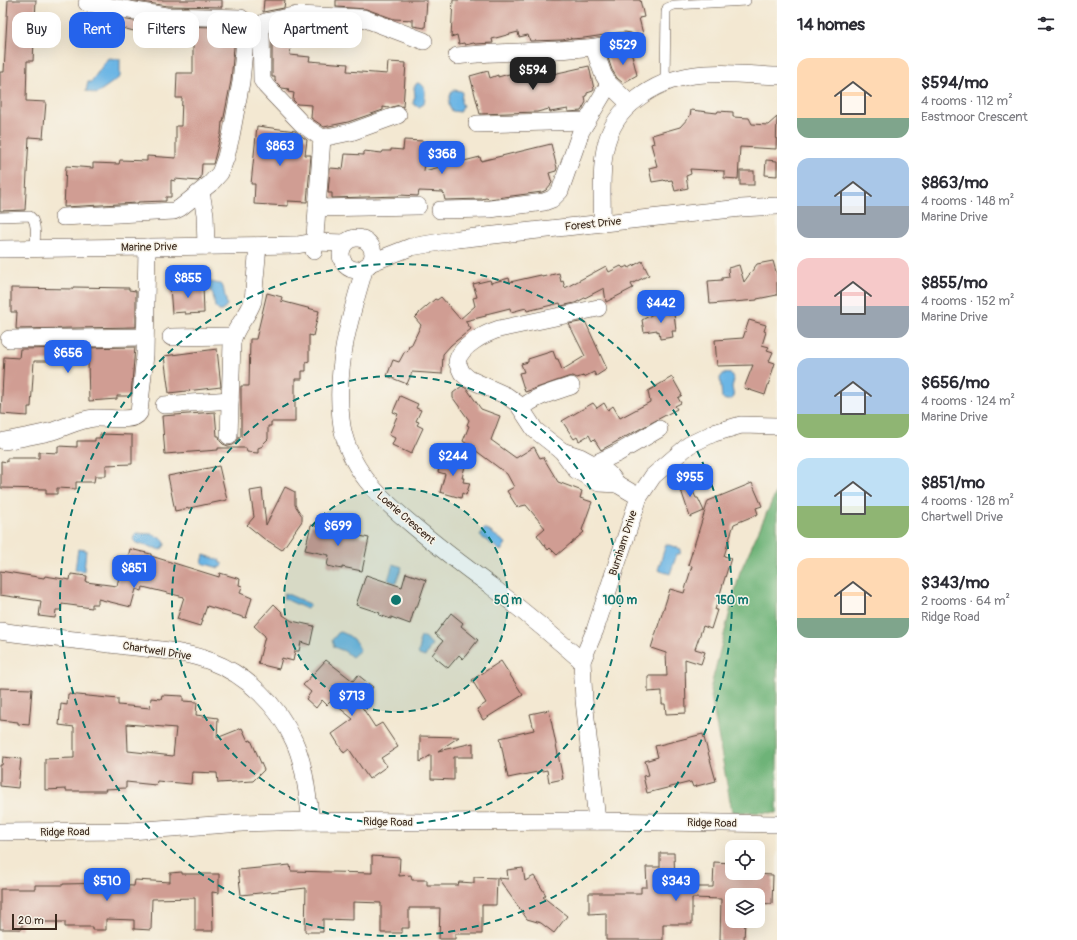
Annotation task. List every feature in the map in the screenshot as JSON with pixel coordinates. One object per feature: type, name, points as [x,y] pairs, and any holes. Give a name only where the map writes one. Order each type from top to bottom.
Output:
[{"type":"street","points":[[63,217],[174,212],[180,208],[201,192],[220,173],[226,157],[241,82],[246,30],[244,21],[241,18],[166,16],[87,3]]},
{"type":"street","points":[[398,115],[351,132],[322,138],[302,124],[262,80],[262,24],[265,22],[297,16],[363,18],[424,41]]},
{"type":"street","points":[[457,56],[484,53],[594,48],[627,42]]},
{"type":"street","points":[[594,48],[603,74],[609,84],[630,104]]},
{"type":"street","points":[[602,222],[602,170],[605,148],[616,121],[630,104],[647,90],[679,77],[695,74],[777,76]]},
{"type":"street","points":[[440,210],[490,209],[544,202],[552,199],[560,191],[581,131],[609,84]]},
{"type":"street","points":[[477,124],[587,121]]},
{"type":"street","points":[[308,246],[317,208],[322,138]]},
{"type":"street","points":[[201,192],[205,214],[206,246]]},
{"type":"street","points":[[317,208],[418,206]]},
{"type":"street","name":"Forest Drive","points":[[368,265],[411,248],[458,239],[602,222],[741,208],[777,206]]},
{"type":"street","points":[[358,237],[366,240],[371,245],[373,251],[373,257],[368,265],[359,269],[353,269],[345,256],[351,238],[358,237]]},
{"type":"street","name":"Forest Drive","points":[[371,245],[411,248]]},
{"type":"street","points":[[229,436],[233,336],[250,309],[253,301],[258,246]]},
{"type":"street","name":"Marine Drive","points":[[0,249],[308,246],[345,256]]},
{"type":"street","points":[[4,441],[52,431],[87,419],[131,419],[135,418],[139,413],[145,355],[147,247]]},
{"type":"street","name":"Loerie Crescent","points":[[345,256],[350,316]]},
{"type":"street","name":"Loerie Crescent","points":[[368,265],[350,316],[342,355],[340,384],[341,419],[344,435],[349,450],[360,472],[373,490],[390,506],[441,549],[535,621],[582,661]]},
{"type":"street","points":[[598,308],[486,333],[461,351],[457,362],[462,373],[469,379],[507,396],[522,408],[535,430],[562,452],[580,456],[591,470],[608,473],[617,484],[638,497]]},
{"type":"street","points":[[171,337],[233,336]]},
{"type":"street","points":[[9,340],[145,337]]},
{"type":"street","points":[[522,408],[527,403],[538,398],[571,386]]},
{"type":"street","points":[[164,404],[230,400]]},
{"type":"street","name":"Burnham Drive","points":[[597,821],[584,700],[582,661],[594,630],[638,497],[653,476],[689,445],[714,433],[742,425],[777,426]]},
{"type":"street","points":[[591,470],[659,429]]},
{"type":"street","name":"Chartwell Drive","points":[[0,631],[178,653],[211,662],[239,677],[263,695],[286,725],[295,742],[302,764],[311,821]]},
{"type":"street","name":"Ridge Road","points":[[0,832],[130,831],[242,823],[311,821],[597,821],[777,824]]},
{"type":"lane","points":[[665,82],[667,8],[674,5],[746,1]]},
{"type":"lane","points":[[0,217],[30,216],[35,224],[35,249]]},
{"type":"green space","points":[[777,490],[777,813],[732,812],[710,690],[740,572]]},
{"type":"water","points":[[108,58],[120,59],[120,77],[96,94],[86,91],[88,82],[91,82]]},
{"type":"water","points":[[417,83],[423,86],[425,91],[424,104],[419,107],[413,103],[415,96],[414,87]]},
{"type":"water","points":[[454,90],[461,91],[462,93],[461,102],[463,106],[460,112],[452,111],[449,107],[450,96]]},
{"type":"water","points":[[209,283],[220,284],[223,287],[227,305],[222,311],[219,311],[215,307],[213,295],[208,287]]},
{"type":"water","points":[[724,373],[731,374],[734,380],[732,387],[734,397],[730,400],[722,398],[720,378]]},
{"type":"water","points":[[485,528],[506,543],[501,551],[480,536]]},
{"type":"water","points":[[136,533],[152,534],[164,540],[165,545],[161,550],[136,543],[133,538]]},
{"type":"water","points":[[666,544],[681,549],[680,554],[677,554],[670,574],[658,570]]},
{"type":"water","points":[[78,549],[86,550],[84,571],[75,570]]},
{"type":"water","points":[[204,555],[220,560],[220,563],[223,564],[222,567],[219,568],[202,563]]},
{"type":"water","points":[[393,564],[402,567],[396,583],[388,580]]},
{"type":"water","points":[[285,593],[310,604],[307,609],[283,598]]},
{"type":"water","points":[[339,632],[349,636],[359,647],[360,650],[352,657],[344,651],[334,647],[332,640]]},
{"type":"water","points":[[421,637],[424,637],[432,644],[425,657],[419,655],[418,652]]},
{"type":"building","points":[[8,0],[36,0],[35,12],[12,12],[12,48],[34,48],[33,61],[27,61],[26,101],[46,102],[43,138],[29,137],[25,210],[0,211],[0,72],[4,72]]},
{"type":"building","points":[[130,0],[222,0],[222,7],[167,6]]},
{"type":"building","points":[[264,0],[285,0],[284,8],[263,12]]},
{"type":"building","points":[[336,0],[427,0],[425,28],[413,26],[413,20],[394,19],[366,9],[336,7]]},
{"type":"building","points":[[453,0],[640,0],[644,17],[639,18],[643,34],[635,36],[631,33],[625,32],[563,40],[530,41],[528,35],[519,37],[518,32],[492,39],[493,43],[459,44],[457,35],[451,37]]},
{"type":"building","points":[[125,20],[133,21],[133,31],[125,29]]},
{"type":"building","points":[[199,27],[207,27],[207,48],[234,48],[231,81],[222,122],[221,134],[213,164],[202,164],[201,178],[198,181],[171,180],[171,197],[166,197],[166,201],[64,207],[66,166],[93,168],[93,163],[119,164],[120,160],[147,161],[147,156],[176,158],[176,126],[181,126],[182,98],[176,98],[177,73],[193,73],[193,48],[199,48]]},
{"type":"building","points":[[272,48],[291,48],[290,55],[310,57],[309,61],[348,64],[347,71],[387,74],[388,62],[406,63],[403,107],[399,105],[389,108],[383,107],[383,110],[348,122],[324,127],[311,118],[312,105],[297,104],[293,100],[294,93],[288,92],[289,89],[282,88],[275,81],[275,77],[272,77]]},
{"type":"building","points":[[631,51],[637,75],[623,83],[617,78],[612,70],[607,55]]},
{"type":"building","points":[[551,65],[553,74],[589,66],[594,89],[585,96],[586,102],[581,111],[568,112],[568,109],[550,112],[549,109],[537,112],[480,114],[470,76],[488,71],[490,78],[498,75],[498,77],[509,74],[510,77]]},
{"type":"building","points":[[691,110],[717,113],[718,111],[733,112],[733,117],[749,118],[752,124],[768,125],[777,117],[776,149],[740,147],[738,179],[724,178],[724,171],[690,169],[691,174],[686,176],[688,188],[675,191],[672,180],[652,182],[649,168],[657,166],[651,144],[654,143],[652,135],[680,127],[690,116]]},
{"type":"building","points":[[257,126],[295,131],[307,140],[305,155],[311,155],[307,202],[288,201],[288,206],[254,204],[255,184],[251,184]]},
{"type":"building","points":[[404,140],[423,141],[422,162],[425,162],[424,171],[480,157],[481,161],[551,144],[557,168],[556,171],[549,173],[552,183],[542,192],[489,199],[445,200],[443,192],[419,191],[418,196],[399,195],[332,198],[332,193],[328,193],[330,168],[343,169],[345,154],[364,155],[364,151],[382,153],[383,151],[391,151],[391,149],[403,150]]},
{"type":"building","points":[[766,160],[777,161],[777,176],[765,175]]},
{"type":"building","points":[[740,171],[754,171],[754,185],[740,185]]},
{"type":"building","points":[[642,261],[649,275],[631,284],[633,288],[606,302],[604,288],[575,303],[561,306],[560,303],[527,311],[526,308],[511,312],[510,308],[465,321],[471,329],[451,345],[443,354],[442,374],[412,372],[407,384],[387,376],[393,360],[399,362],[405,351],[407,352],[409,346],[411,346],[421,325],[415,318],[435,299],[437,300],[441,297],[460,319],[475,306],[473,298],[477,297],[473,284],[490,280],[491,283],[509,278],[510,282],[541,275],[542,277],[559,273],[561,282],[563,281],[565,288],[606,266],[609,272],[621,266],[623,268],[628,266],[629,268]]},
{"type":"building","points":[[773,261],[777,275],[777,295],[757,300],[710,304],[708,281],[722,280],[722,278],[729,277],[728,268],[739,265],[744,282],[757,264]]},
{"type":"building","points":[[203,285],[204,313],[172,313],[170,287]]},
{"type":"building","points":[[73,287],[129,288],[129,290],[136,291],[136,327],[16,329],[17,312],[11,312],[11,288],[73,289]]},
{"type":"building","points":[[267,293],[282,297],[281,301],[319,311],[313,336],[309,335],[309,361],[306,362],[306,371],[302,371],[302,379],[295,379],[295,422],[271,422],[271,426],[268,426],[268,439],[263,446],[258,448],[258,453],[247,452],[246,448],[218,448],[218,450],[165,454],[162,416],[215,412],[217,436],[219,436],[220,441],[223,444],[228,446],[233,445],[237,442],[239,437],[241,437],[241,386],[249,386],[250,339],[256,339]]},
{"type":"building","points":[[668,312],[668,314],[674,313],[676,331],[672,331],[673,337],[660,339],[659,331],[657,332],[657,330],[644,332],[642,320],[653,314]]},
{"type":"building","points":[[749,320],[766,325],[764,331],[766,332],[762,345],[769,347],[767,350],[773,352],[769,361],[775,363],[765,395],[744,388],[753,365],[717,366],[715,340],[743,338]]},
{"type":"building","points":[[585,321],[607,369],[596,376],[594,372],[584,377],[568,377],[525,392],[519,373],[524,372],[521,364],[528,362],[528,359],[553,351],[562,370],[585,356],[569,324]]},
{"type":"building","points":[[135,347],[131,396],[117,396],[117,399],[89,401],[88,361],[34,361],[31,407],[28,407],[28,416],[1,414],[4,357],[19,358],[20,349]]},
{"type":"building","points":[[217,349],[221,387],[169,393],[164,356]]},
{"type":"building","points":[[672,377],[682,395],[678,398],[681,403],[675,406],[677,409],[601,450],[594,439],[592,441],[589,435],[579,441],[577,437],[574,439],[562,421],[593,403],[597,408],[604,403],[608,410],[613,406],[620,418],[650,402],[648,391]]},
{"type":"building","points":[[462,386],[467,389],[481,409],[500,416],[491,440],[516,458],[534,447],[540,458],[543,457],[558,482],[582,491],[580,498],[592,502],[582,530],[584,532],[557,555],[550,548],[548,550],[537,535],[545,528],[526,505],[517,507],[507,491],[514,487],[507,474],[463,441],[469,426],[467,425],[469,420],[453,398],[453,393]]},
{"type":"building","points":[[400,396],[418,404],[416,408],[421,410],[416,421],[419,422],[417,425],[423,428],[411,454],[392,445],[395,438],[389,435],[398,414],[393,412]]},
{"type":"building","points":[[100,434],[132,435],[132,464],[106,465],[106,476],[95,476],[94,482],[76,482],[76,489],[57,488],[57,494],[46,494],[46,489],[1,488],[1,461],[7,462],[7,458],[39,458],[39,452],[58,453],[58,446],[77,447],[77,441],[95,441],[95,438],[100,438]]},
{"type":"building","points":[[446,456],[466,462],[462,478],[464,478],[463,482],[470,483],[466,495],[462,493],[461,498],[440,492],[445,474],[438,472],[441,461],[444,461]]},
{"type":"building","points":[[219,466],[227,500],[175,511],[168,476]]},
{"type":"building","points":[[687,478],[704,511],[690,517],[678,481]]},
{"type":"building","points":[[752,483],[762,506],[756,508],[758,514],[734,524],[724,556],[731,558],[715,610],[717,610],[711,629],[703,626],[695,649],[705,652],[701,664],[685,659],[686,713],[666,714],[665,704],[662,704],[662,691],[648,692],[648,676],[667,676],[666,653],[651,648],[670,589],[684,593],[692,566],[688,565],[708,501]]},
{"type":"building","points":[[285,487],[295,492],[295,505],[302,516],[302,521],[282,550],[268,542],[247,525],[254,517],[250,491],[262,489],[266,525]]},
{"type":"building","points":[[311,525],[369,538],[362,571],[327,566],[329,555],[305,550]]},
{"type":"building","points":[[130,549],[151,554],[151,556],[219,577],[220,573],[240,579],[239,585],[242,586],[240,593],[252,598],[246,618],[207,606],[200,626],[177,619],[184,597],[143,587],[142,591],[136,589],[131,607],[98,599],[98,604],[92,604],[92,608],[62,604],[61,610],[56,610],[55,618],[39,616],[41,601],[0,595],[0,571],[44,578],[45,576],[70,580],[71,574],[87,576],[86,582],[117,586],[119,577],[123,578]]},
{"type":"building","points":[[406,573],[426,580],[410,624],[391,617],[391,619],[379,615],[380,613],[356,605],[366,575],[402,587]]},
{"type":"building","points":[[274,604],[283,613],[283,615],[292,621],[314,626],[310,645],[301,642],[299,651],[295,651],[293,661],[282,658],[279,669],[258,664],[265,636],[254,626]]},
{"type":"building","points":[[451,613],[463,623],[461,626],[478,640],[463,659],[459,655],[448,668],[432,655],[443,641],[435,634]]},
{"type":"building","points":[[326,660],[353,681],[358,675],[373,687],[360,704],[375,727],[382,723],[398,747],[381,758],[387,766],[369,779],[349,749],[344,753],[332,734],[353,719],[331,701],[327,705],[322,700],[316,708],[306,699],[311,692],[303,685]]},
{"type":"building","points":[[501,661],[523,695],[483,720],[477,709],[486,703],[472,680]]},
{"type":"building","points":[[0,688],[32,689],[29,725],[0,720]]},
{"type":"building","points":[[68,694],[118,699],[118,705],[150,708],[151,698],[161,699],[162,695],[183,696],[183,701],[197,702],[196,715],[218,718],[217,738],[242,728],[248,741],[251,740],[264,770],[253,781],[218,783],[217,773],[192,772],[191,784],[157,781],[156,785],[126,782],[126,788],[105,789],[106,791],[66,791],[66,789],[45,790],[45,759],[74,758],[74,727],[59,725],[61,704],[67,705]],"holes":[[[127,724],[176,728],[173,756],[128,751]]]},
{"type":"building","points":[[549,710],[563,779],[549,782],[547,770],[508,778],[500,738],[534,730],[530,714]]},
{"type":"building","points":[[703,734],[716,781],[693,787],[691,782],[647,793],[643,776],[649,775],[645,761],[658,757],[655,746]]},
{"type":"building","points":[[420,736],[459,737],[438,751],[473,743],[473,757],[454,757],[454,780],[431,779],[431,755],[420,762]]},
{"type":"building","points":[[3,757],[21,759],[18,788],[0,786],[0,765],[2,765]]},
{"type":"building","points":[[660,853],[674,853],[675,887],[713,887],[714,862],[725,863],[725,880],[765,880],[765,875],[773,875],[772,904],[765,904],[765,888],[725,888],[725,928],[745,928],[744,940],[720,940],[721,899],[692,898],[692,924],[663,924],[663,940],[606,940],[606,913],[589,914],[589,893],[641,893],[641,887],[647,887],[646,867],[660,867]]},
{"type":"building","points":[[372,856],[400,858],[399,876],[411,875],[412,880],[427,880],[427,885],[458,885],[459,882],[474,883],[474,877],[497,878],[496,905],[482,905],[482,934],[455,934],[455,939],[439,939],[440,908],[409,908],[409,928],[402,928],[402,933],[381,933],[381,903],[353,902],[353,920],[323,919],[323,932],[305,932],[306,888],[241,895],[238,870],[290,865],[291,871],[372,873]]},
{"type":"building","points":[[523,868],[525,881],[534,876],[546,895],[543,897],[567,916],[554,933],[541,923],[527,919],[498,878],[508,879],[507,870]]},
{"type":"building","points":[[182,872],[182,874],[219,874],[219,893],[212,892],[213,931],[195,931],[195,898],[152,899],[151,930],[134,929],[134,920],[106,919],[106,930],[92,930],[92,927],[65,927],[65,922],[22,922],[22,929],[0,929],[0,889],[35,889],[35,885],[63,884],[109,883],[109,885],[134,886],[135,880],[170,882],[170,873]]}]
